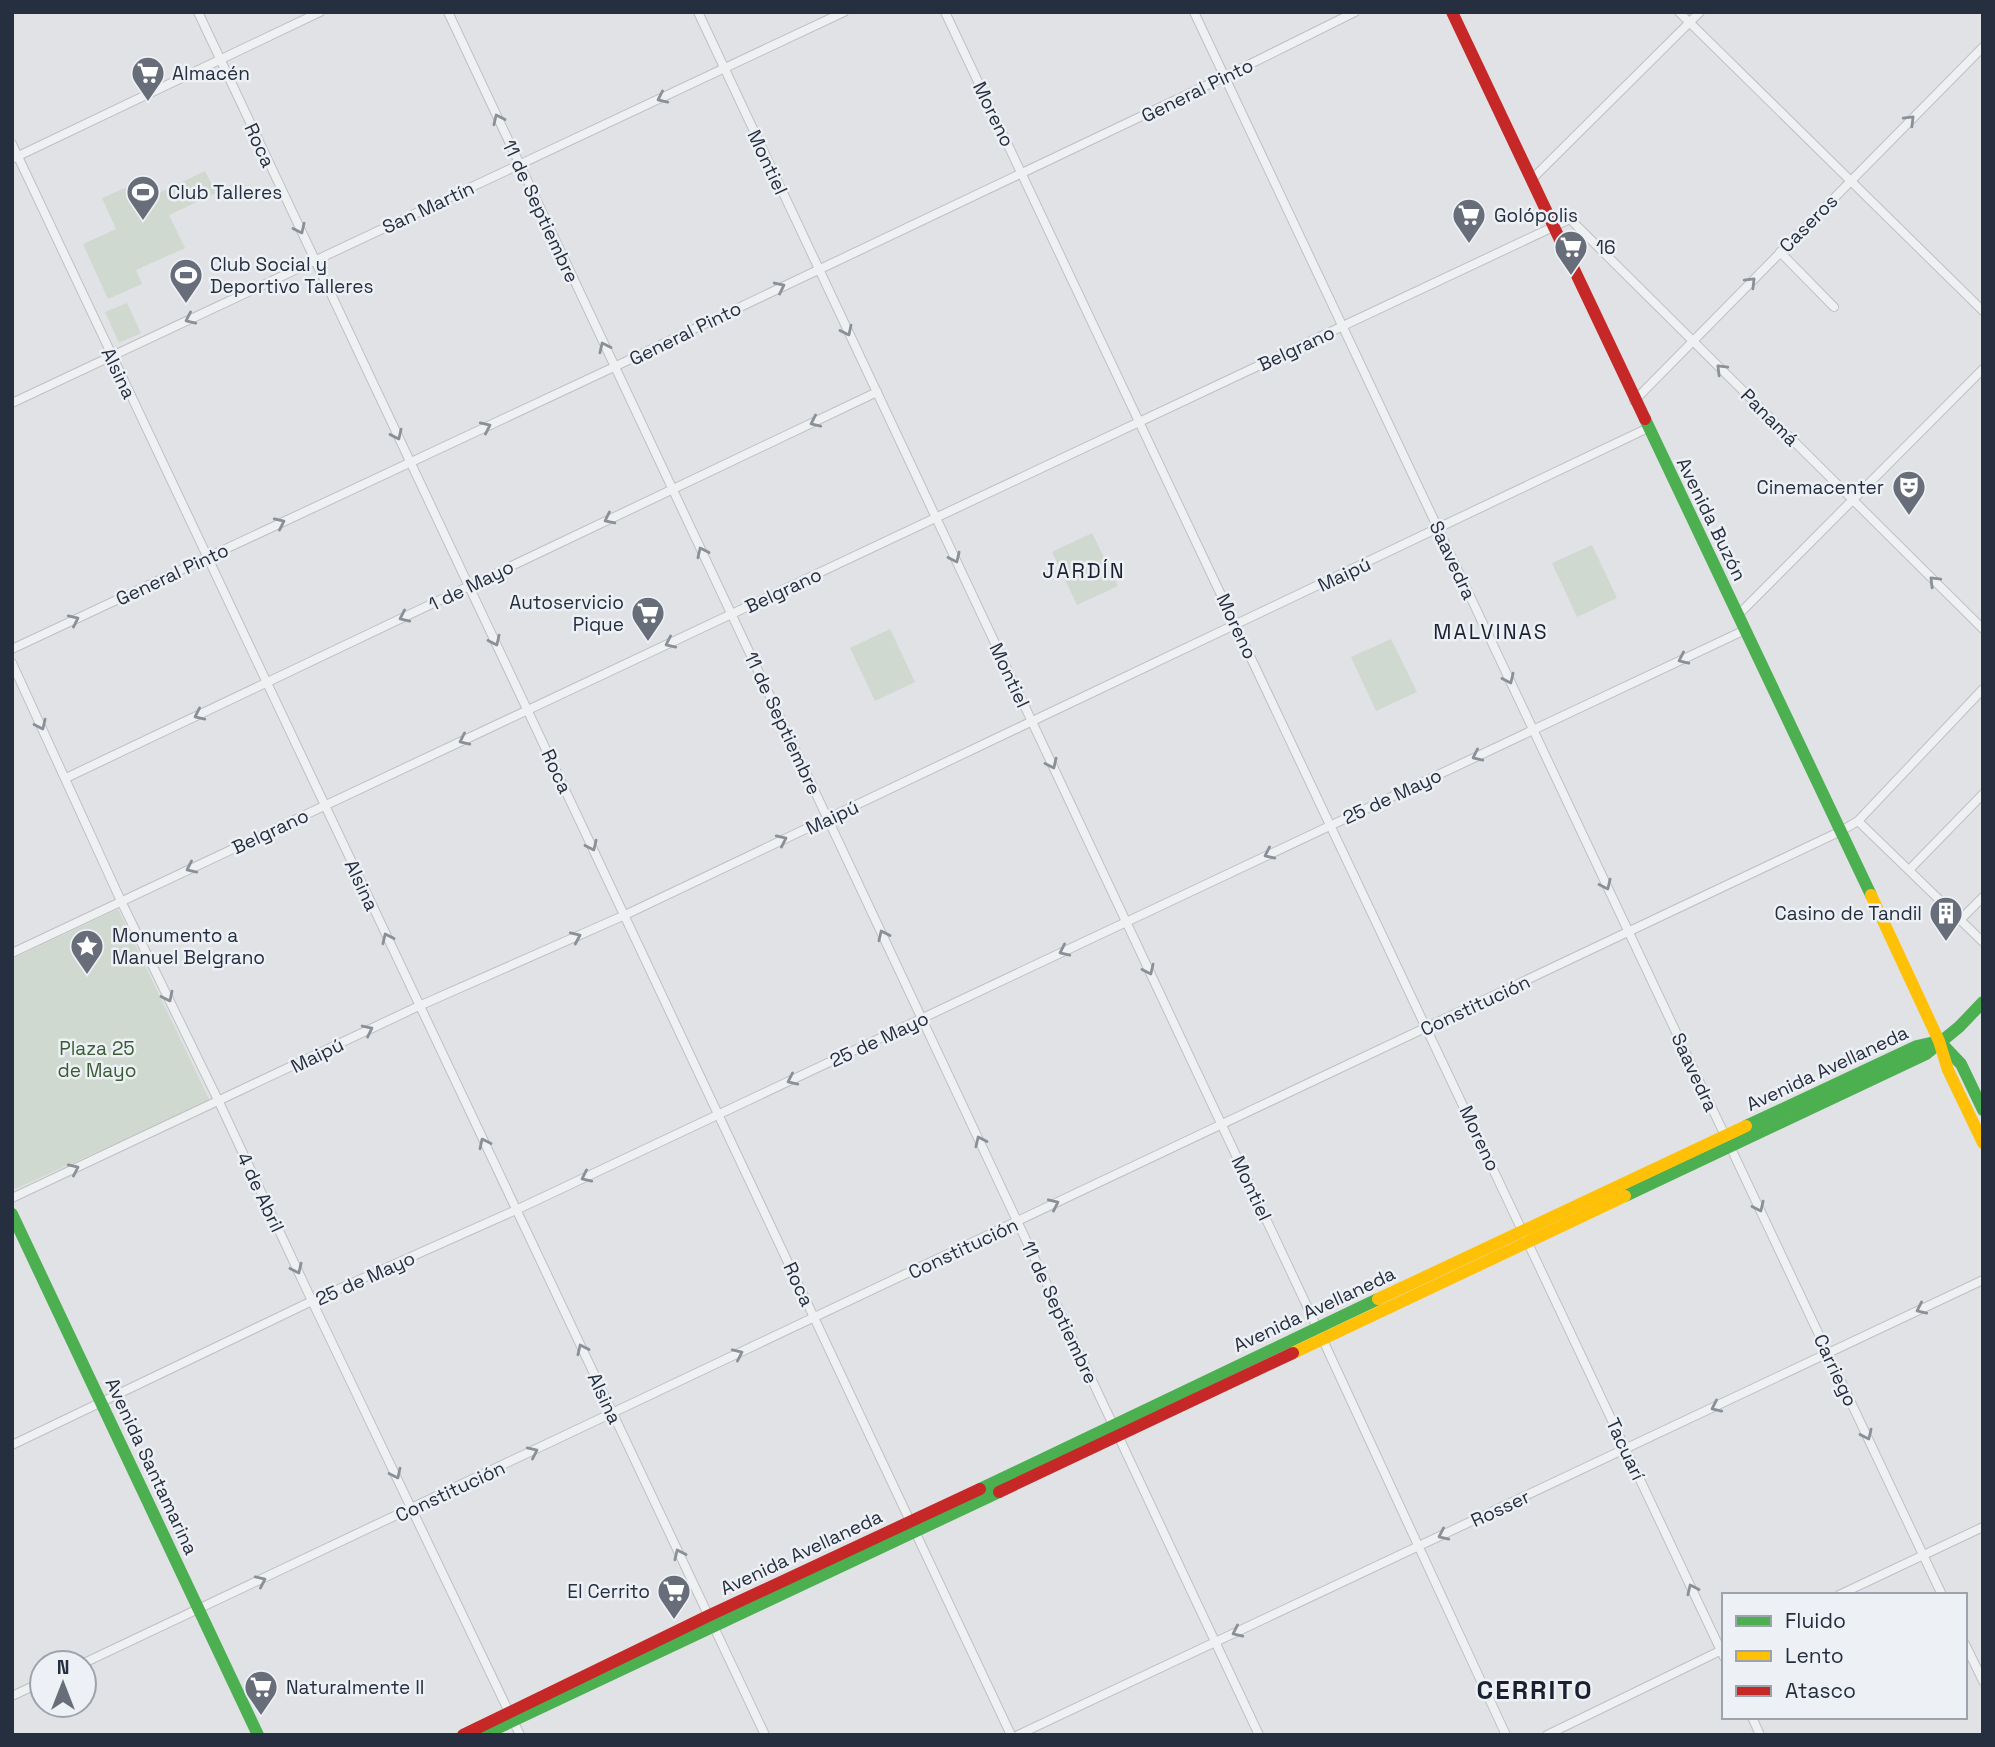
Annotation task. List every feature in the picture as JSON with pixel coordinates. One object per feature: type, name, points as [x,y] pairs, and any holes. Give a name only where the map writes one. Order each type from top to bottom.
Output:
[{"type":"main road","name":"Avenida Buzón","points":[[1452,12],[1939,1041]]},
{"type":"main road","points":[[1939,1041],[1959,1027],[1983,1002]]},
{"type":"main road","points":[[1939,1041],[1961,1064],[1983,1110]]},
{"type":"main road","points":[[1939,1041],[1948,1070],[1983,1143]]},
{"type":"main road","name":"Avenida Avellaneda","points":[[463,1735],[511,1717],[1728,1141],[1917,1046],[1939,1041]]},
{"type":"main road","name":"Avenida Santamarina","points":[[12,1214],[258,1735]]},
{"type":"main road","name":"Avenida Avellaneda","points":[[483,1735],[511,1717]]},
{"type":"street","name":"Roca","points":[[198,12],[1011,1735]]},
{"type":"street","points":[[15,157],[320,12]]},
{"type":"street","name":"11 de Septiembre","points":[[448,12],[1259,1735]]},
{"type":"street","name":"Montiel","points":[[698,12],[1506,1735]]},
{"type":"street","name":"San Martín","points":[[12,403],[844,12]]},
{"type":"street","name":"Moreno","points":[[945,12],[1526,1236]]},
{"type":"street","name":"Saavedra","points":[[1194,12],[1728,1141]]},
{"type":"street","name":"General Pinto","points":[[12,649],[614,367],[1355,12]]},
{"type":"street","points":[[1679,12],[1983,311]]},
{"type":"street","points":[[1531,180],[1700,12]]},
{"type":"street","name":"Caseros","points":[[1634,401],[1983,47]]},
{"type":"street","name":"Alsina","points":[[12,144],[15,157],[208,557],[765,1735]]},
{"type":"street","name":"Panamá","points":[[1553,227],[1570,219],[1983,629]]},
{"type":"street","name":"Belgrano","points":[[12,953],[1553,227]]},
{"type":"street","points":[[1780,253],[1834,307]]},
{"type":"street","points":[[1738,615],[1983,369]]},
{"type":"street","name":"1 de Mayo","points":[[66,778],[877,392]]},
{"type":"street","name":"Maipú","points":[[12,1198],[419,1006],[625,915],[1648,428]]},
{"type":"street","name":"25 de Mayo","points":[[12,1445],[312,1301],[516,1210],[1745,631]]},
{"type":"street","name":"4 de Abril","points":[[12,663],[121,901],[520,1735]]},
{"type":"street","name":"Constitución","points":[[98,1657],[1841,831],[1858,821],[1983,689]]},
{"type":"street","points":[[1909,870],[1983,794]]},
{"type":"street","points":[[1858,821],[1983,942]]},
{"type":"street","points":[[1961,920],[1983,897]]},
{"type":"street","name":"Carriego","points":[[1728,1141],[1941,1593]]},
{"type":"street","name":"Tacuarí","points":[[1526,1236],[1722,1650]]},
{"type":"street","name":"Rosser","points":[[1017,1735],[1983,1280]]},
{"type":"street","points":[[1843,1593],[1983,1527]]},
{"type":"street","points":[[1967,1648],[1983,1681]]},
{"type":"street","points":[[1547,1735],[1722,1652]]},
{"type":"street","points":[[12,1696],[28,1689]]},
{"type":"street","points":[[1753,1719],[1760,1735]]},
{"type":"green space","points":[[205,171],[216,193],[169,215],[185,248],[136,270],[142,284],[108,299],[83,244],[116,229],[102,198],[150,177],[159,193]]},
{"type":"green space","points":[[127,303],[141,333],[119,343],[105,312]]},
{"type":"green space","points":[[1092,533],[1118,586],[1077,605],[1052,552]]},
{"type":"green space","points":[[1592,545],[1617,598],[1577,617],[1552,563]]},
{"type":"green space","points":[[890,629],[915,682],[875,701],[850,648]]},
{"type":"green space","points":[[1391,639],[1417,692],[1376,711],[1351,657]]},
{"type":"green space","name":"Plaza 25 de Mayo","points":[[118,909],[210,1101],[15,1189],[12,1183],[12,959]]},
{"type":"traffic: fast","points":[[1645,419],[1871,895]]},
{"type":"traffic: fast","points":[[1625,1196],[1926,1054],[1959,1027],[1983,1002]]},
{"type":"traffic: fast","points":[[1746,1126],[1917,1046],[1939,1041]]},
{"type":"traffic: fast","points":[[1942,1044],[1961,1064],[1983,1110]]},
{"type":"traffic: fast","points":[[12,1214],[258,1735]]},
{"type":"traffic: fast","points":[[980,1489],[1378,1299]]},
{"type":"traffic: fast","points":[[483,1735],[999,1492]]},
{"type":"traffic: slow","points":[[1871,895],[1983,1143]]},
{"type":"traffic: slow","points":[[1378,1299],[1746,1126]]},
{"type":"traffic: slow","points":[[1293,1353],[1625,1196]]},
{"type":"traffic: jam","points":[[1452,12],[1645,419]]},
{"type":"traffic: jam","points":[[999,1492],[1293,1353]]},
{"type":"traffic: jam","points":[[463,1735],[708,1616],[980,1489]]},
{"type":"place","name":"Almacén","points":[[148,103]]},
{"type":"place","name":"Club Talleres","points":[[143,222]]},
{"type":"place","name":"Golópolis","points":[[1469,245]]},
{"type":"place","name":"16","points":[[1571,277]]},
{"type":"place","name":"Club Social y Deportivo Talleres","points":[[186,305]]},
{"type":"place","name":"Cinemacenter","points":[[1909,517]]},
{"type":"place","name":"Autoservicio Pique","points":[[648,643]]},
{"type":"place","name":"Casino de Tandil","points":[[1946,943]]},
{"type":"place","name":"Monumento a Manuel Belgrano","points":[[87,976]]},
{"type":"place","name":"El Cerrito","points":[[674,1621]]},
{"type":"place","name":"Naturalmente II","points":[[261,1717]]},
{"type":"district","name":"JARDÍN","points":[[1084,571]]},
{"type":"district","name":"MALVINAS","points":[[1491,632]]},
{"type":"district","name":"CERRITO","points":[[1535,1690]]}]
